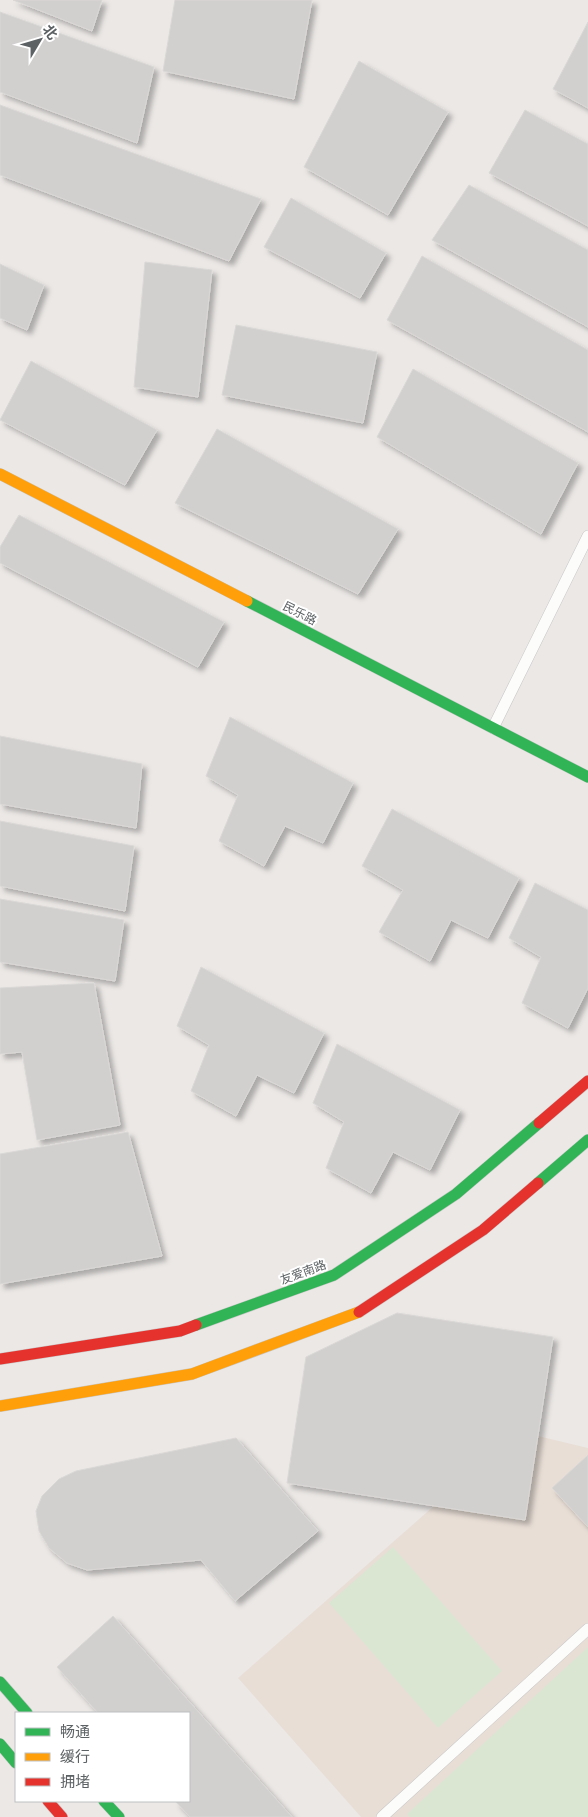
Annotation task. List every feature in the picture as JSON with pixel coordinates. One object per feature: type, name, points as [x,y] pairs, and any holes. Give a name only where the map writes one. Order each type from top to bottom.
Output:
[{"type":"main road","name":"民乐路","points":[[0,474],[588,777]]},
{"type":"main road","name":"友爱南路","points":[[0,1359],[180,1331],[334,1275],[456,1194],[588,1081]]},
{"type":"main road","points":[[0,1406],[192,1374],[355,1316],[483,1230],[588,1140]]},
{"type":"main road","points":[[0,1682],[26,1712]]},
{"type":"main road","points":[[0,1744],[15,1762]]},
{"type":"main road","points":[[49,1802],[62,1817]]},
{"type":"main road","points":[[105,1802],[119,1817]]},
{"type":"lane","points":[[493,728],[588,536]]},
{"type":"lane","points":[[382,1817],[588,1629]]},
{"type":"shaded area","points":[[538,1436],[588,1448],[588,1817],[361,1817],[238,1678],[434,1506],[525,1520]]},
{"type":"green space","points":[[393,1547],[502,1671],[438,1728],[329,1603]]},
{"type":"green space","points":[[588,1647],[588,1817],[410,1817],[407,1814]]},
{"type":"building","points":[[13,0],[102,0],[92,31]]},
{"type":"building","points":[[175,0],[312,0],[294,99],[163,71]]},
{"type":"building","points":[[0,12],[154,67],[137,143],[0,92]]},
{"type":"building","points":[[588,22],[588,108],[553,89]]},
{"type":"building","points":[[359,61],[448,112],[388,215],[304,167]]},
{"type":"building","points":[[0,105],[261,199],[229,261],[0,175]]},
{"type":"building","points":[[525,110],[588,144],[588,226],[489,173]]},
{"type":"building","points":[[469,185],[588,250],[588,327],[432,240]]},
{"type":"building","points":[[291,198],[386,253],[360,298],[264,247]]},
{"type":"building","points":[[422,256],[588,350],[588,432],[387,320]]},
{"type":"building","points":[[145,262],[212,270],[198,397],[134,387]]},
{"type":"building","points":[[0,264],[44,285],[27,330],[0,318]]},
{"type":"building","points":[[236,325],[377,352],[363,423],[222,395]]},
{"type":"building","points":[[31,361],[157,430],[125,485],[0,420]]},
{"type":"building","points":[[413,369],[578,463],[541,534],[377,437]]},
{"type":"building","points":[[217,429],[398,529],[358,594],[175,503]]},
{"type":"building","points":[[19,515],[224,622],[198,667],[0,563],[0,547]]},
{"type":"building","points":[[230,717],[353,783],[323,843],[285,826],[264,866],[219,841],[238,795],[206,776]]},
{"type":"building","points":[[0,736],[142,764],[136,828],[0,804]]},
{"type":"building","points":[[392,809],[519,878],[488,938],[451,920],[430,961],[379,932],[403,890],[362,866]]},
{"type":"building","points":[[0,821],[134,846],[125,911],[0,886]]},
{"type":"building","points":[[535,883],[588,910],[588,988],[568,1028],[522,1003],[541,957],[509,938]]},
{"type":"building","points":[[0,899],[124,920],[115,981],[0,962]]},
{"type":"building","points":[[201,967],[324,1033],[294,1093],[257,1075],[236,1116],[191,1091],[209,1045],[177,1026]]},
{"type":"building","points":[[94,983],[120,1125],[37,1140],[22,1052],[0,1054],[0,988]]},
{"type":"building","points":[[337,1044],[460,1110],[430,1170],[393,1152],[371,1193],[326,1168],[344,1122],[313,1103]]},
{"type":"building","points":[[128,1132],[162,1256],[0,1284],[0,1154]]},
{"type":"building","points":[[397,1313],[553,1337],[525,1520],[287,1483],[306,1357]]},
{"type":"building","points":[[236,1438],[318,1531],[235,1601],[201,1560],[87,1570],[67,1563],[49,1548],[39,1531],[36,1511],[42,1496],[59,1479],[76,1471]]},
{"type":"building","points":[[588,1455],[588,1527],[552,1488]]},
{"type":"building","points":[[113,1616],[292,1817],[190,1817],[176,1802],[190,1802],[190,1712],[97,1712],[57,1667]]},
{"type":"traffic: fast","points":[[247,601],[588,777]]},
{"type":"traffic: fast","points":[[196,1325],[334,1275],[456,1194],[539,1123]]},
{"type":"traffic: fast","points":[[538,1183],[588,1140]]},
{"type":"traffic: fast","points":[[0,1682],[26,1712]]},
{"type":"traffic: fast","points":[[0,1744],[15,1762]]},
{"type":"traffic: fast","points":[[105,1802],[119,1817]]},
{"type":"traffic: slow","points":[[0,474],[247,601]]},
{"type":"traffic: slow","points":[[0,1406],[192,1374],[359,1312]]},
{"type":"traffic: jam","points":[[539,1123],[588,1081]]},
{"type":"traffic: jam","points":[[359,1312],[483,1230],[538,1183]]},
{"type":"traffic: jam","points":[[0,1359],[180,1331],[196,1325]]},
{"type":"traffic: jam","points":[[49,1802],[62,1817]]}]
